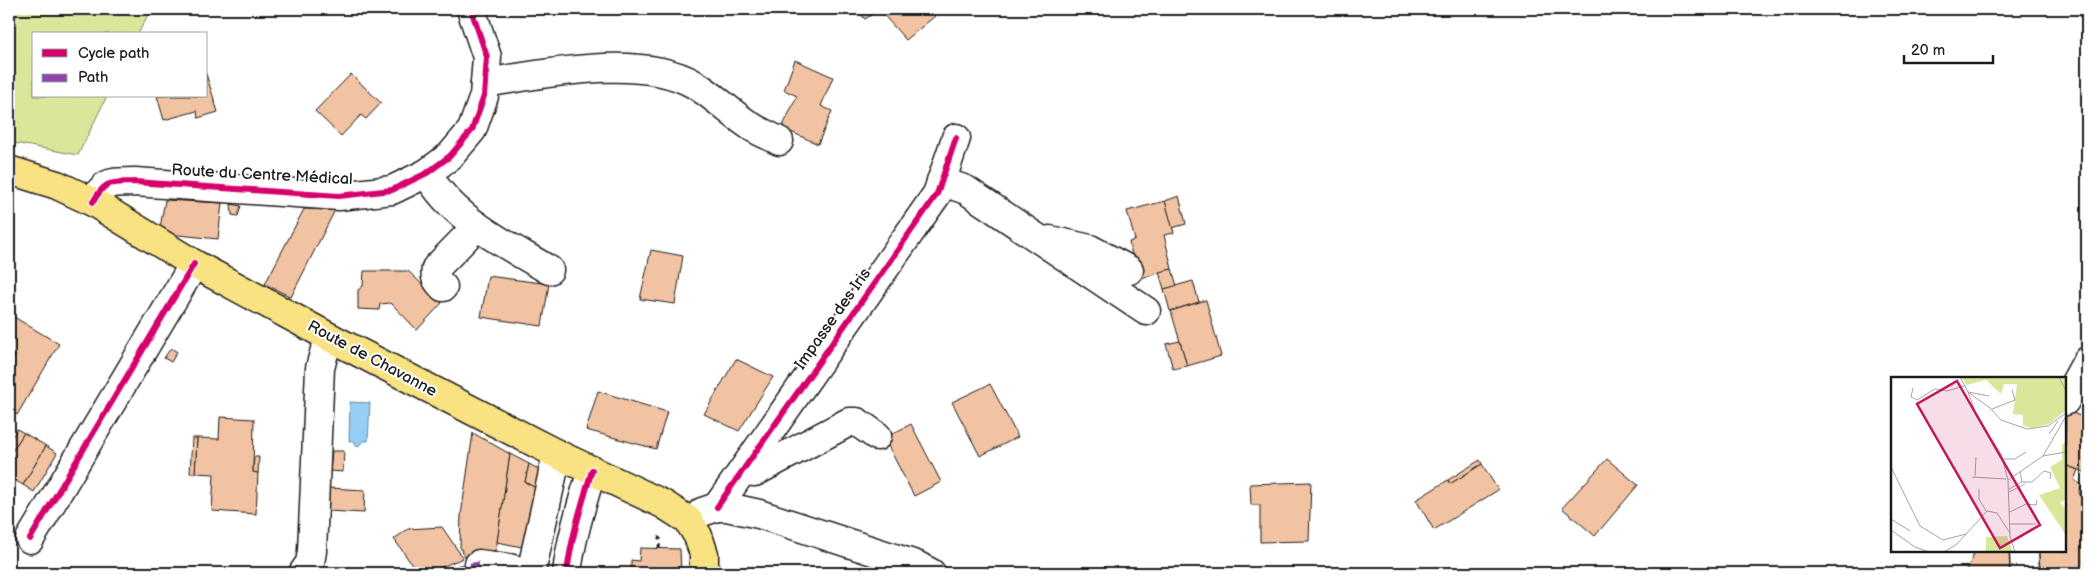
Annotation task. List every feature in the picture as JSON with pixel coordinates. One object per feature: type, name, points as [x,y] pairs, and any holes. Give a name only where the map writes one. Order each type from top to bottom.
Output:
[{"type":"main road","name":"Route de Chavanne","points":[[9,170],[57,185],[93,202],[194,264],[331,338],[558,454],[663,504],[688,520],[698,536],[704,554],[704,573]]},
{"type":"street","name":"Route du Centre Médical","points":[[93,202],[100,190],[109,183],[135,182],[338,196],[392,190],[427,173],[450,156],[472,130],[484,96],[486,57],[471,9]]},
{"type":"street","points":[[485,83],[597,68],[630,67],[669,72],[693,83],[752,127],[779,141]]},
{"type":"street","name":"Impasse des Iris","points":[[717,507],[937,194],[956,138]]},
{"type":"street","points":[[427,173],[434,185],[454,207],[478,226],[548,270]]},
{"type":"street","points":[[941,181],[966,190],[1146,311]]},
{"type":"street","points":[[443,287],[435,275],[436,268],[478,226]]},
{"type":"street","points":[[1039,239],[1090,248],[1129,270]]},
{"type":"street","points":[[30,539],[194,264]]},
{"type":"street","points":[[303,573],[310,563],[312,551],[320,368],[331,338]]},
{"type":"street","points":[[2066,399],[2087,361]]},
{"type":"street","points":[[743,471],[755,472],[850,422],[857,422],[876,436]]},
{"type":"street","points":[[479,564],[530,573],[558,454]]},
{"type":"street","points":[[568,573],[569,555],[592,470]]},
{"type":"street","points":[[688,520],[702,511],[717,507],[728,507],[759,514],[916,565],[931,573]]},
{"type":"street","points":[[2024,552],[2025,573]]},
{"type":"path","points":[[652,534],[660,539],[659,548]]},
{"type":"green space","points":[[9,9],[151,9],[139,32],[32,32],[32,98],[106,98],[78,155],[9,142]]},
{"type":"water","points":[[350,402],[370,403],[368,441],[363,441],[358,447],[354,441],[349,441]]},
{"type":"building","points":[[856,9],[928,9],[935,16],[906,40],[879,10],[865,19]]},
{"type":"building","points":[[795,60],[833,77],[821,106],[832,111],[818,144],[782,128],[797,96],[784,90]]},
{"type":"building","points":[[351,74],[381,103],[366,119],[361,115],[341,136],[315,111]]},
{"type":"building","points":[[208,80],[218,112],[198,118],[197,111],[164,120],[158,98],[208,98]]},
{"type":"building","points":[[1179,196],[1186,224],[1172,228],[1165,201]]},
{"type":"building","points":[[165,200],[222,203],[218,239],[159,233]]},
{"type":"building","points":[[1165,201],[1174,233],[1164,235],[1172,269],[1138,279],[1129,242],[1135,240],[1127,211]]},
{"type":"building","points":[[231,204],[241,206],[238,216],[232,215]]},
{"type":"building","points":[[304,209],[335,210],[291,297],[265,284]]},
{"type":"building","points":[[651,250],[683,256],[675,304],[640,299]]},
{"type":"building","points":[[1172,269],[1177,286],[1164,289],[1159,272]]},
{"type":"building","points":[[364,271],[408,271],[442,303],[417,330],[391,303],[380,304],[379,310],[358,309],[358,290],[363,286]]},
{"type":"building","points":[[488,276],[549,284],[542,326],[481,317]]},
{"type":"building","points":[[1193,281],[1199,302],[1170,311],[1164,289]]},
{"type":"building","points":[[1206,300],[1221,356],[1187,366],[1171,311]]},
{"type":"building","points":[[9,314],[59,344],[17,415],[9,410],[9,361],[11,362],[15,355],[9,351]]},
{"type":"building","points":[[1180,341],[1187,366],[1173,369],[1166,344]]},
{"type":"building","points":[[171,348],[177,352],[171,362],[164,358]]},
{"type":"building","points":[[9,351],[15,355],[11,362],[9,361]]},
{"type":"building","points":[[736,359],[773,377],[739,431],[704,414]]},
{"type":"building","points":[[990,384],[1018,437],[980,456],[952,402]]},
{"type":"building","points":[[598,391],[667,412],[656,449],[586,430]]},
{"type":"building","points":[[2066,410],[2087,419],[2087,473],[2066,465]]},
{"type":"building","points":[[220,417],[254,419],[253,472],[258,473],[256,514],[212,511],[214,474],[195,473],[197,438],[219,439]]},
{"type":"building","points":[[911,424],[941,482],[914,496],[884,438]]},
{"type":"building","points":[[17,429],[24,433],[9,456],[9,442]]},
{"type":"building","points":[[24,433],[46,446],[23,485],[9,477],[9,456]]},
{"type":"building","points":[[473,433],[510,454],[496,550],[465,557],[460,547],[461,515]]},
{"type":"building","points":[[192,438],[197,438],[195,473],[190,473]]},
{"type":"building","points":[[46,446],[57,453],[34,492],[23,485]]},
{"type":"building","points":[[332,451],[344,451],[343,472],[330,471]]},
{"type":"building","points":[[510,454],[529,464],[525,482],[536,488],[522,547],[497,542]]},
{"type":"building","points":[[254,457],[259,457],[258,473],[253,472]]},
{"type":"building","points":[[1607,459],[1638,485],[1595,536],[1562,508]]},
{"type":"building","points":[[1480,460],[1482,464],[1450,484],[1448,480]]},
{"type":"building","points":[[529,464],[540,470],[536,488],[525,482]]},
{"type":"building","points":[[1482,464],[1498,490],[1434,530],[1416,500],[1448,480],[1450,484]]},
{"type":"building","points":[[2066,465],[2078,470],[2074,480],[2082,485],[2079,492],[2083,502],[2087,503],[2087,519],[2084,519],[2084,531],[2087,530],[2087,573],[2031,573],[2031,552],[2066,552]]},
{"type":"building","points":[[1311,482],[1309,541],[1260,542],[1260,505],[1251,505],[1250,484]]},
{"type":"building","points":[[329,488],[365,490],[364,513],[328,511]]},
{"type":"building","points":[[442,527],[463,558],[427,573],[418,573],[394,539],[408,529]]},
{"type":"building","points":[[640,548],[680,549],[681,573],[631,573],[631,560],[639,561]]},
{"type":"building","points":[[1975,552],[2014,552],[2008,573],[1975,573],[1967,570]]},
{"type":"marked path","points":[[441,573],[459,567],[479,564]]},
{"type":"cycle path","points":[[93,202],[102,189],[115,183],[135,182],[339,196],[392,190],[427,173],[450,156],[472,130],[484,96],[487,57],[471,9]]},
{"type":"cycle path","points":[[717,507],[937,194],[956,138]]},
{"type":"cycle path","points":[[30,539],[194,264]]},
{"type":"cycle path","points":[[567,573],[574,534],[592,470]]}]
